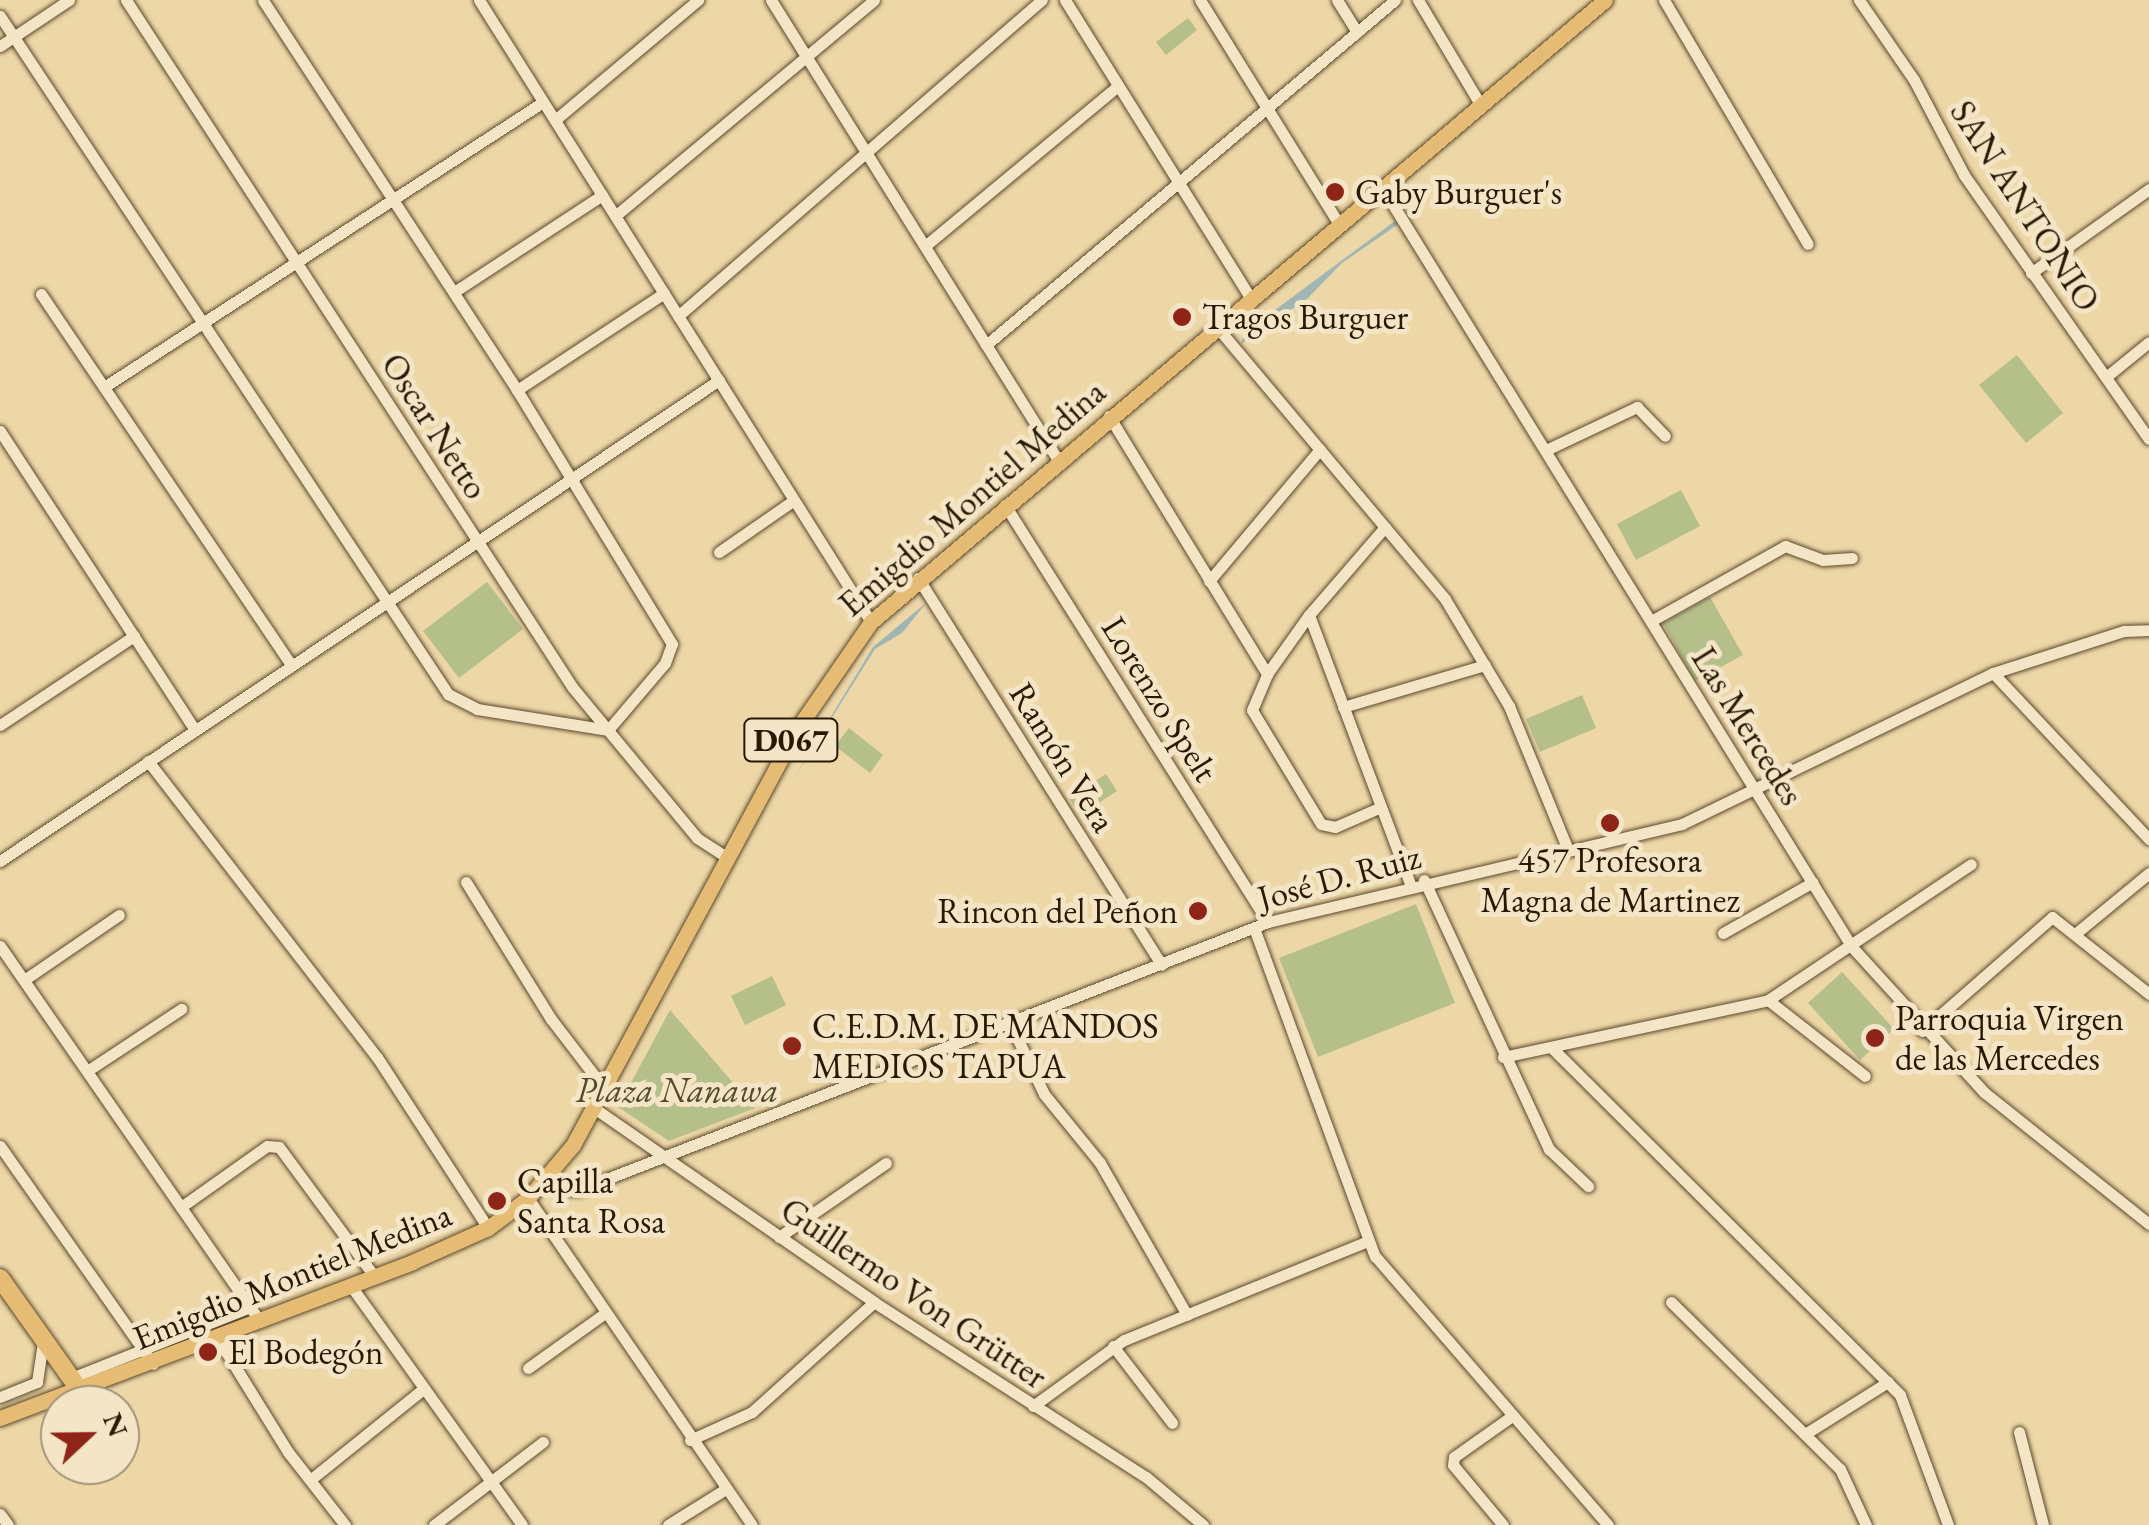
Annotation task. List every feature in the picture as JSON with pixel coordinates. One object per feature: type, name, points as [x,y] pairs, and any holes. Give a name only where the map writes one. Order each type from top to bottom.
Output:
[{"type":"highway","points":[[0,1278],[76,1385]]},
{"type":"main road","name":"Emigdio Montiel Medina","points":[[76,1385],[100,1375],[153,1364],[375,1277],[488,1228],[528,1198],[550,1176],[594,1108],[822,685],[871,622],[1109,416],[1605,0]]},
{"type":"main road","name":"Emigdio Montiel Medina","points":[[0,1418],[40,1401]]},
{"type":"street","points":[[0,46],[70,0]]},
{"type":"street","name":"Oscar Netto","points":[[126,0],[573,688],[697,838],[728,858]]},
{"type":"street","points":[[0,16],[436,678],[463,704],[608,730],[666,663],[672,644],[517,390],[263,0]]},
{"type":"street","points":[[480,0],[871,622]]},
{"type":"street","points":[[555,120],[698,0]]},
{"type":"street","points":[[771,0],[1058,460]]},
{"type":"street","points":[[616,216],[874,0]]},
{"type":"street","points":[[678,316],[1042,0]]},
{"type":"street","points":[[1065,0],[1251,299]]},
{"type":"street","points":[[1200,0],[1339,224]]},
{"type":"street","points":[[1338,0],[1357,32]]},
{"type":"street","points":[[986,345],[1395,0]]},
{"type":"street","points":[[1418,0],[1480,104]]},
{"type":"street","points":[[1664,0],[1808,244]]},
{"type":"street","name":"SAN ANTONIO","points":[[1859,0],[2031,273],[2149,439]]},
{"type":"street","points":[[924,246],[1118,86]]},
{"type":"street","points":[[104,387],[392,195],[543,102]]},
{"type":"street","name":"Las Mercedes","points":[[1382,188],[1852,948],[1922,1031],[1986,1093],[2149,1224]]},
{"type":"street","points":[[2031,273],[2149,189]]},
{"type":"street","points":[[454,292],[602,194]]},
{"type":"street","points":[[517,390],[664,293]]},
{"type":"street","points":[[41,294],[291,665]]},
{"type":"street","points":[[1217,327],[1445,599],[1509,706],[1568,850]]},
{"type":"street","points":[[2106,377],[2149,342]]},
{"type":"street","points":[[0,860],[384,603],[573,483],[719,380]]},
{"type":"street","points":[[1546,450],[1637,407],[1665,436]]},
{"type":"street","points":[[1109,416],[1267,674]]},
{"type":"street","points":[[0,430],[195,730]]},
{"type":"street","points":[[1209,581],[1320,449]]},
{"type":"street","points":[[719,552],[794,500]]},
{"type":"street","name":"Lorenzo Spelt","points":[[1005,505],[1268,922]]},
{"type":"street","points":[[1381,807],[1335,827],[1321,824],[1254,717],[1267,674],[1309,615],[1385,527]]},
{"type":"street","points":[[1652,621],[1785,546],[1824,560],[1852,558]]},
{"type":"street","name":"Ramón Vera","points":[[918,578],[1162,965]]},
{"type":"street","points":[[1309,615],[1410,884]]},
{"type":"street","name":"José D. Ruiz","points":[[550,1176],[563,1188],[578,1190],[1268,922],[1424,880],[1682,824],[1994,673],[2124,631],[2149,630]]},
{"type":"street","points":[[0,725],[134,636]]},
{"type":"street","points":[[1343,707],[1485,664]]},
{"type":"street","points":[[1994,673],[2101,795],[2149,839]]},
{"type":"street","points":[[148,761],[377,1057],[488,1228]]},
{"type":"street","points":[[1503,1057],[1768,1000],[1852,948],[1971,864]]},
{"type":"street","points":[[2074,934],[2149,874]]},
{"type":"street","points":[[1424,880],[1549,1149],[1588,1186]]},
{"type":"street","points":[[466,882],[551,1019],[604,1088]]},
{"type":"street","points":[[1723,933],[1813,882]]},
{"type":"street","points":[[24,980],[119,915]]},
{"type":"street","points":[[1922,1031],[2046,920],[2058,919],[2149,994]]},
{"type":"street","points":[[1254,928],[1368,1242],[1608,1525]]},
{"type":"street","points":[[0,946],[260,1322]]},
{"type":"street","points":[[1768,1000],[1864,1076]]},
{"type":"street","points":[[87,1071],[181,1010]]},
{"type":"street","points":[[1010,1023],[1054,1110],[1100,1163],[1187,1315]]},
{"type":"street","points":[[1551,1046],[1888,1382],[1914,1421],[1948,1525]]},
{"type":"street","name":"Guillermo Von Grütter","points":[[594,1108],[874,1302],[1155,1484],[1203,1525]]},
{"type":"street","points":[[0,1146],[153,1364]]},
{"type":"street","points":[[180,1207],[266,1146],[279,1147],[375,1277]]},
{"type":"street","points":[[779,1238],[886,1163]]},
{"type":"street","points":[[528,1198],[724,1490],[752,1525]]},
{"type":"street","points":[[1033,1406],[1112,1346],[1368,1242]]},
{"type":"street","points":[[351,1286],[522,1525]]},
{"type":"street","points":[[690,1440],[752,1412],[874,1302]]},
{"type":"street","points":[[1671,1302],[1852,1485],[1866,1525]]},
{"type":"street","points":[[100,1375],[142,1349],[250,1307]]},
{"type":"street","points":[[528,1368],[605,1313]]},
{"type":"street","points":[[0,1398],[37,1382],[42,1338]]},
{"type":"street","points":[[218,1339],[310,1480],[345,1525]]},
{"type":"street","points":[[1112,1346],[1172,1423]]},
{"type":"street","points":[[1805,1434],[1888,1382]]},
{"type":"street","points":[[310,1480],[423,1389]]},
{"type":"street","points":[[1503,1525],[1453,1465],[1454,1457],[1512,1416]]},
{"type":"street","points":[[2019,1432],[2043,1525]]},
{"type":"street","points":[[434,1525],[543,1442]]},
{"type":"street","points":[[668,1525],[724,1490]]},
{"type":"street","points":[[0,1514],[8,1525]]},
{"type":"green space","points":[[1188,18],[1197,30],[1166,55],[1156,42]]},
{"type":"green space","points":[[2017,355],[2063,413],[2026,443],[1979,385]]},
{"type":"green space","points":[[1681,490],[1700,526],[1636,560],[1617,524]]},
{"type":"green space","points":[[487,582],[523,629],[459,678],[423,631]]},
{"type":"green space","points":[[1710,597],[1743,655],[1695,681],[1663,623]]},
{"type":"green space","points":[[1582,695],[1596,728],[1540,752],[1526,719]]},
{"type":"green space","points":[[849,728],[883,755],[870,773],[835,746]]},
{"type":"green space","points":[[1106,774],[1117,791],[1080,815],[1069,798]]},
{"type":"green space","points":[[1416,904],[1455,1003],[1318,1057],[1279,958]]},
{"type":"green space","points":[[1842,972],[1894,1029],[1860,1060],[1808,1003]]},
{"type":"green space","points":[[772,976],[786,1005],[745,1025],[731,996]]},
{"type":"green space","name":"Plaza Nanawa","points":[[670,1010],[755,1108],[669,1141],[618,1107]]},
{"type":"water","points":[[1395,221],[1397,225],[1342,263],[1308,298],[1241,344],[1244,333]]},
{"type":"water","points":[[927,602],[902,633],[875,649],[791,783],[873,647]]},
{"type":"place","name":"Gaby Burguer's","points":[[1335,192]]},
{"type":"place","name":"Tragos Burguer","points":[[1182,317]]},
{"type":"place","name":"457 Profesora Magna de Martinez","points":[[1610,823]]},
{"type":"place","name":"Rincon del Peñon","points":[[1198,911]]},
{"type":"place","name":"Parroquia Virgen de las Mercedes","points":[[1875,1038]]},
{"type":"place","name":"C.E.D.M. DE MANDOS MEDIOS TAPUA","points":[[792,1046]]},
{"type":"place","name":"Capilla Santa Rosa","points":[[497,1201]]},
{"type":"place","name":"El Bodegón","points":[[208,1352]]}]
